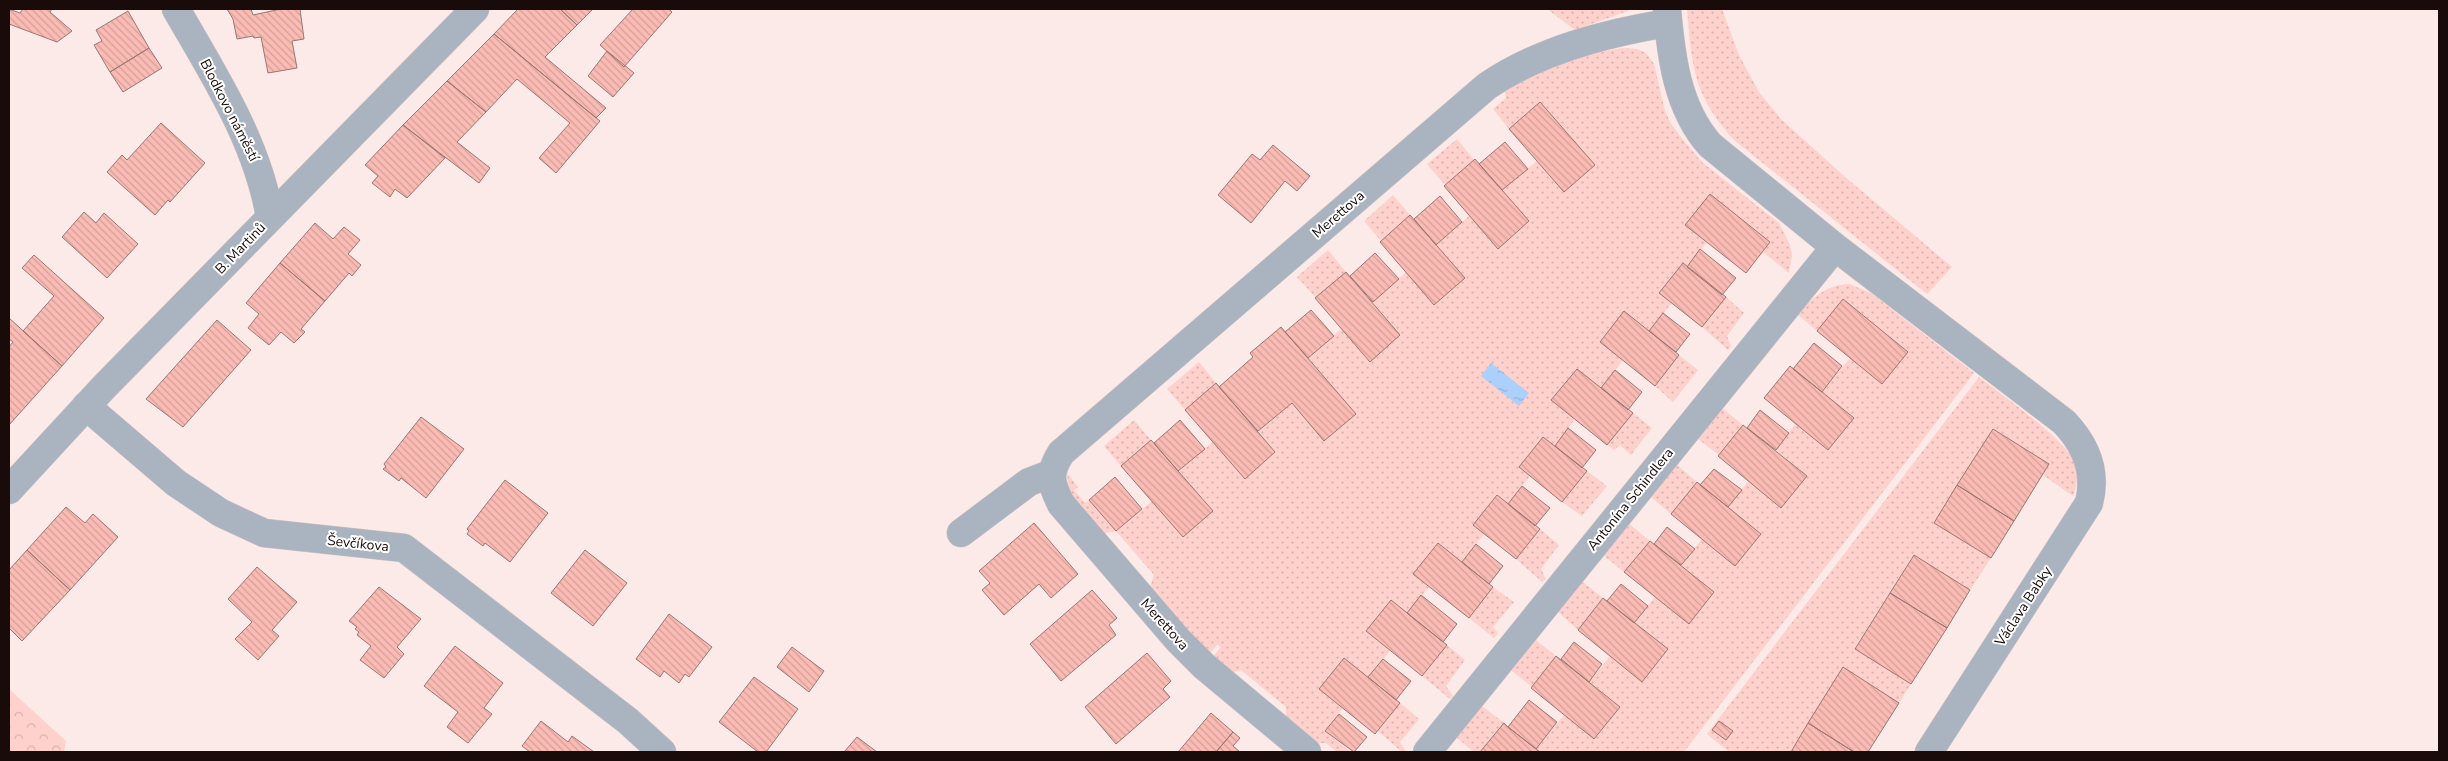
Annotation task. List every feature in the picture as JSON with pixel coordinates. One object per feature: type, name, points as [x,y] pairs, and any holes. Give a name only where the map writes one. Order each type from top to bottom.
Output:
[{"type":"street","name":"Blodkovo náměstí","points":[[176,9],[230,104],[248,141],[259,168],[270,217]]},
{"type":"street","name":"B. Martinů","points":[[9,490],[86,406],[475,9]]},
{"type":"street","name":"Václava Babky","points":[[1668,16],[1679,84],[1698,131],[1710,145],[1834,247],[2064,422],[2074,432],[2086,453],[2092,477],[2088,503],[1929,752]]},
{"type":"street","name":"Merettova","points":[[1307,752],[1231,690],[1178,640],[1061,504],[1053,489],[1050,474],[1061,453],[1486,86],[1520,66],[1558,51],[1668,16]]},
{"type":"street","name":"Antonína Schindlera","points":[[1426,752],[1834,247]]},
{"type":"street","name":"Ševčíkova","points":[[86,406],[176,483],[221,513],[264,533],[404,548],[628,721],[662,752]]},
{"type":"street","points":[[961,533],[1029,482],[1050,474]]},
{"type":"green space","points":[[1547,9],[1627,9],[1628,11],[1575,30]]},
{"type":"green space","points":[[1687,9],[1722,9],[1739,55],[1759,92],[1781,119],[1844,176],[1952,267],[1927,294],[1734,140],[1720,124],[1702,94],[1697,79],[1693,64]]},
{"type":"green space","points":[[1637,49],[1646,53],[1654,64],[1665,111],[1671,124],[1703,163],[1779,223],[1790,245],[1792,255],[1789,273],[1763,252],[1770,242],[1710,194],[1685,225],[1707,242],[1687,267],[1672,303],[1649,331],[1624,312],[1600,342],[1623,360],[1601,388],[1577,369],[1552,400],[1575,419],[1555,446],[1543,437],[1519,467],[1530,476],[1508,504],[1497,495],[1473,525],[1484,534],[1462,562],[1438,543],[1413,574],[1429,587],[1407,613],[1390,601],[1366,631],[1390,651],[1368,677],[1344,658],[1319,689],[1343,708],[1325,731],[1351,752],[1337,752],[1326,743],[1317,743],[1286,721],[1286,707],[1241,670],[1230,673],[1211,659],[1221,647],[1217,645],[1207,656],[1149,590],[1154,575],[1116,531],[1152,501],[1183,537],[1213,511],[1178,471],[1213,442],[1245,479],[1275,452],[1258,431],[1292,403],[1325,441],[1356,414],[1308,358],[1341,329],[1370,361],[1400,335],[1373,302],[1406,272],[1464,278],[1436,245],[1470,215],[1498,249],[1529,221],[1502,190],[1537,161],[1594,165],[1540,102],[1509,129],[1493,109],[1506,98],[1504,86],[1533,73],[1578,57],[1609,50]]},
{"type":"green space","points":[[1457,139],[1474,160],[1445,185],[1427,164]]},
{"type":"green space","points":[[1393,195],[1410,215],[1381,241],[1364,221]]},
{"type":"green space","points":[[1328,250],[1346,272],[1316,298],[1297,277]]},
{"type":"green space","points":[[1849,284],[1871,293],[1974,373],[1684,752],[1540,752],[1536,749],[1564,715],[1594,739],[1620,707],[1589,682],[1610,656],[1642,682],[1668,650],[1634,623],[1655,597],[1689,623],[1714,592],[1681,565],[1702,539],[1735,566],[1761,534],[1728,507],[1748,481],[1781,508],[1807,476],[1776,450],[1795,424],[1828,450],[1853,418],[1822,392],[1850,358],[1908,352],[1843,299],[1817,331],[1797,314],[1820,293],[1833,287]]},
{"type":"green space","points":[[1726,297],[1744,313],[1727,336],[1731,346],[1728,350],[1702,327]]},
{"type":"green space","points":[[1679,355],[1698,370],[1673,402],[1655,386]]},
{"type":"green space","points":[[1199,362],[1216,383],[1185,410],[1167,389]]},
{"type":"green space","points":[[1979,377],[2046,429],[2069,452],[2075,462],[2078,474],[2073,496],[2043,475],[2049,464],[1993,429],[1934,523],[1991,558],[1970,590],[1913,555],[1855,648],[1911,684],[1899,703],[1843,667],[1791,752],[1729,752],[1707,734]]},
{"type":"green space","points":[[1722,408],[1743,425],[1719,455],[1698,439]]},
{"type":"green space","points":[[1633,413],[1652,428],[1631,455],[1620,445],[1614,450],[1607,445]]},
{"type":"green space","points":[[1134,420],[1151,440],[1121,466],[1104,446]]},
{"type":"green space","points":[[1676,464],[1697,482],[1671,514],[1650,496]]},
{"type":"green space","points":[[1587,471],[1607,486],[1582,516],[1562,502]]},
{"type":"green space","points":[[1067,473],[1078,487],[1074,490],[1085,503],[1089,500],[1116,531],[1100,534],[1069,494]]},
{"type":"green space","points":[[1628,523],[1650,541],[1624,572],[1603,555]]},
{"type":"green space","points":[[1540,529],[1559,545],[1541,569],[1546,579],[1542,582],[1516,559]]},
{"type":"green space","points":[[1583,582],[1603,598],[1578,630],[1557,611]]},
{"type":"green space","points":[[1493,587],[1514,602],[1493,627],[1498,633],[1494,638],[1469,618]]},
{"type":"green space","points":[[1536,640],[1556,656],[1532,687],[1511,670]]},
{"type":"green space","points":[[1447,645],[1465,660],[1446,686],[1453,696],[1450,699],[1422,676]]},
{"type":"green space","points":[[9,689],[66,741],[64,752],[9,752]]},
{"type":"green space","points":[[1400,703],[1419,719],[1400,742],[1406,752],[1402,752],[1378,731]]},
{"type":"green space","points":[[1482,706],[1504,723],[1480,752],[1474,752],[1457,738]]},
{"type":"water","points":[[1491,363],[1529,393],[1519,406],[1481,376]]},
{"type":"building","points":[[9,9],[20,13],[23,9],[52,9],[50,12],[72,31],[57,42],[9,24]]},
{"type":"building","points":[[227,9],[251,9],[253,15],[281,9],[300,9],[304,39],[292,41],[297,68],[268,73],[261,37],[254,38],[253,36],[237,39],[233,19]]},
{"type":"building","points":[[518,9],[560,9],[577,25],[545,57],[606,108],[596,118],[494,34]]},
{"type":"building","points":[[560,9],[593,9],[577,25]]},
{"type":"building","points":[[633,9],[669,9],[672,12],[624,67],[600,45]]},
{"type":"building","points":[[128,11],[149,48],[110,72],[94,45],[102,41],[96,30]]},
{"type":"building","points":[[494,34],[600,121],[556,173],[539,158],[570,123],[517,79],[486,112],[447,81]]},
{"type":"building","points":[[149,48],[162,68],[123,92],[110,72]]},
{"type":"building","points":[[607,51],[634,73],[613,97],[588,76]]},
{"type":"building","points":[[447,81],[486,112],[457,142],[490,168],[479,183],[403,125]]},
{"type":"building","points":[[1540,102],[1595,165],[1564,192],[1509,129]]},
{"type":"building","points":[[161,123],[205,163],[170,202],[168,200],[155,215],[107,172],[122,155],[127,160]]},
{"type":"building","points":[[403,125],[445,158],[407,198],[395,189],[390,197],[372,183],[378,176],[365,165]]},
{"type":"building","points":[[1505,142],[1528,169],[1502,190],[1479,164]]},
{"type":"building","points":[[1273,145],[1310,176],[1297,191],[1285,181],[1251,223],[1218,195],[1252,154],[1260,160]]},
{"type":"building","points":[[1475,159],[1529,221],[1498,249],[1444,186]]},
{"type":"building","points":[[1710,194],[1770,242],[1746,273],[1685,225]]},
{"type":"building","points":[[1440,196],[1462,222],[1436,245],[1414,219]]},
{"type":"building","points":[[84,212],[96,223],[104,213],[138,244],[107,278],[62,237]]},
{"type":"building","points":[[1410,215],[1465,278],[1434,305],[1380,242]]},
{"type":"building","points":[[315,223],[333,239],[344,227],[360,240],[348,254],[361,265],[352,276],[349,273],[325,301],[280,263]]},
{"type":"building","points":[[1700,249],[1736,278],[1722,295],[1687,267]]},
{"type":"building","points":[[1375,253],[1399,279],[1373,302],[1350,276]]},
{"type":"building","points":[[34,255],[104,318],[62,366],[23,331],[54,296],[22,268]]},
{"type":"building","points":[[280,263],[325,301],[301,329],[305,332],[294,343],[281,332],[269,345],[248,328],[259,314],[246,303]]},
{"type":"building","points":[[1683,263],[1726,297],[1702,327],[1659,293]]},
{"type":"building","points":[[1346,272],[1400,335],[1370,362],[1315,298]]},
{"type":"building","points":[[1843,299],[1908,352],[1882,384],[1817,331]]},
{"type":"building","points":[[1311,310],[1334,336],[1308,358],[1285,332]]},
{"type":"building","points":[[1624,311],[1679,355],[1655,386],[1600,342]]},
{"type":"building","points":[[1663,313],[1690,334],[1676,352],[1649,331]]},
{"type":"building","points":[[9,318],[62,366],[9,425],[9,347],[13,342],[9,339]]},
{"type":"building","points":[[217,320],[251,350],[183,427],[146,399]]},
{"type":"building","points":[[1281,327],[1356,414],[1324,441],[1292,403],[1258,431],[1219,387],[1253,357],[1250,353]]},
{"type":"building","points":[[1814,343],[1842,366],[1822,392],[1793,369]]},
{"type":"building","points":[[1790,366],[1854,418],[1828,450],[1764,398]]},
{"type":"building","points":[[1577,369],[1633,413],[1607,445],[1551,400]]},
{"type":"building","points":[[1615,370],[1642,392],[1628,410],[1601,388]]},
{"type":"building","points":[[1216,383],[1275,452],[1245,479],[1185,410]]},
{"type":"building","points":[[1760,410],[1789,433],[1776,450],[1747,428]]},
{"type":"building","points":[[421,417],[464,449],[426,498],[401,478],[399,481],[383,469],[386,467],[384,464]]},
{"type":"building","points":[[1180,420],[1205,449],[1178,471],[1154,443]]},
{"type":"building","points":[[1743,425],[1807,476],[1781,508],[1718,456]]},
{"type":"building","points":[[1568,428],[1596,450],[1582,468],[1555,446]]},
{"type":"building","points":[[1993,429],[2049,464],[2014,521],[1957,485]]},
{"type":"building","points":[[1543,437],[1587,471],[1562,502],[1519,467]]},
{"type":"building","points":[[1151,440],[1213,511],[1183,537],[1121,466]]},
{"type":"building","points":[[1714,469],[1742,490],[1728,507],[1700,485]]},
{"type":"building","points":[[1115,477],[1142,509],[1116,531],[1089,500]]},
{"type":"building","points":[[505,480],[548,513],[510,562],[485,543],[483,546],[467,534],[469,531],[467,529]]},
{"type":"building","points":[[1697,482],[1761,534],[1735,566],[1671,514]]},
{"type":"building","points":[[1957,485],[2014,521],[1991,558],[1934,523]]},
{"type":"building","points":[[1522,486],[1550,508],[1535,526],[1508,504]]},
{"type":"building","points":[[1497,495],[1540,529],[1516,559],[1473,525]]},
{"type":"building","points":[[66,507],[85,523],[93,514],[118,537],[70,590],[27,550]]},
{"type":"building","points":[[1034,523],[1078,574],[1051,598],[1039,584],[1004,615],[982,590],[990,583],[979,571]]},
{"type":"building","points":[[1667,527],[1695,549],[1681,565],[1654,544]]},
{"type":"building","points":[[1650,541],[1714,592],[1689,624],[1624,572]]},
{"type":"building","points":[[1438,543],[1493,587],[1469,618],[1413,574]]},
{"type":"building","points":[[1476,544],[1503,566],[1489,584],[1462,562]]},
{"type":"building","points":[[27,550],[70,590],[22,641],[9,628],[9,570]]},
{"type":"building","points":[[585,550],[627,583],[593,626],[551,593]]},
{"type":"building","points":[[1914,555],[1970,590],[1947,628],[1890,593]]},
{"type":"building","points":[[257,567],[297,602],[272,630],[279,636],[258,660],[235,639],[252,622],[228,599]]},
{"type":"building","points":[[1621,584],[1648,606],[1634,623],[1607,601]]},
{"type":"building","points":[[379,587],[421,619],[397,647],[404,654],[384,678],[360,660],[371,646],[357,635],[359,632],[355,629],[357,627],[349,621]]},
{"type":"building","points":[[1092,590],[1117,618],[1109,625],[1116,635],[1061,681],[1030,644]]},
{"type":"building","points":[[1890,593],[1947,628],[1911,684],[1855,649]]},
{"type":"building","points":[[1421,595],[1457,624],[1443,642],[1407,613]]},
{"type":"building","points":[[1603,598],[1668,649],[1642,682],[1578,630]]},
{"type":"building","points":[[1391,600],[1447,645],[1422,676],[1366,631]]},
{"type":"building","points":[[669,614],[712,647],[689,677],[685,674],[679,683],[664,671],[660,677],[636,659]]},
{"type":"building","points":[[1574,642],[1602,664],[1589,682],[1561,659]]},
{"type":"building","points":[[455,646],[503,683],[484,708],[492,714],[468,743],[447,727],[458,712],[424,686]]},
{"type":"building","points":[[792,647],[824,671],[809,692],[777,667]]},
{"type":"building","points":[[1147,653],[1171,681],[1163,689],[1170,697],[1116,744],[1085,707]]},
{"type":"building","points":[[1556,656],[1620,707],[1594,739],[1531,688]]},
{"type":"building","points":[[1344,658],[1400,703],[1375,734],[1319,689]]},
{"type":"building","points":[[1383,659],[1411,681],[1396,700],[1368,677]]},
{"type":"building","points":[[1843,667],[1899,703],[1868,752],[1854,752],[1808,723]]},
{"type":"building","points":[[754,677],[798,709],[766,752],[758,752],[719,722]]},
{"type":"building","points":[[1529,700],[1557,722],[1536,749],[1508,727]]},
{"type":"building","points":[[1211,713],[1233,732],[1216,752],[1178,752]]},
{"type":"building","points":[[1339,714],[1367,737],[1354,752],[1325,731]]},
{"type":"building","points":[[541,721],[568,742],[572,736],[594,752],[530,752],[522,746]]},
{"type":"building","points":[[1719,721],[1733,731],[1726,740],[1712,730]]},
{"type":"building","points":[[1504,723],[1508,727],[1540,752],[1480,752]]},
{"type":"building","points":[[1808,723],[1854,752],[1791,752]]},
{"type":"building","points":[[1233,732],[1240,738],[1233,746],[1240,752],[1216,752]]},
{"type":"building","points":[[857,737],[877,752],[844,752]]}]
